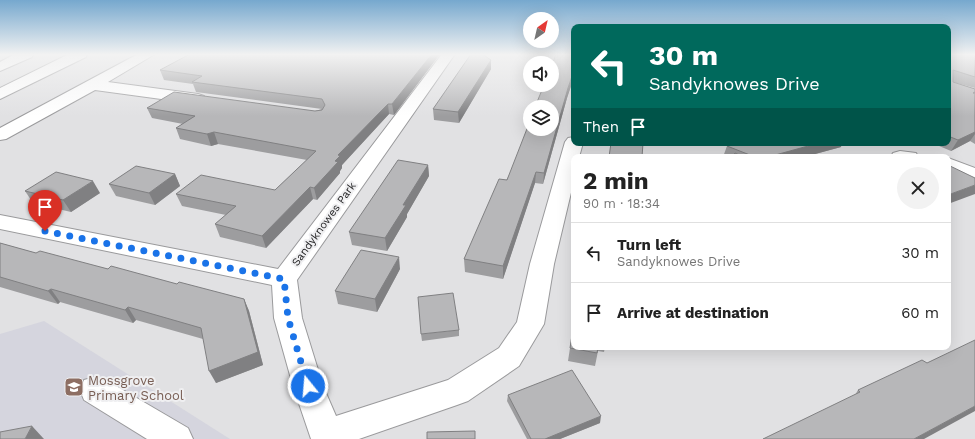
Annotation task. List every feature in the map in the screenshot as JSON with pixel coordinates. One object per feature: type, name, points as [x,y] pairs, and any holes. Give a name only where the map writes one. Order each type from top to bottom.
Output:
[{"type":"main road","points":[[0,94],[40,74]]},
{"type":"main road","points":[[0,135],[112,74]]},
{"type":"main road","name":"Sandyknowes Park","points":[[284,279],[433,74]]},
{"type":"main road","points":[[94,85],[211,101]]},
{"type":"main road","points":[[0,222],[284,279],[288,318],[308,386],[328,437],[457,391],[509,357],[530,324],[542,264],[573,146]]},
{"type":"main road","points":[[951,165],[975,175]]},
{"type":"main road","points":[[95,390],[176,439]]},
{"type":"shaded area","name":"Mossgrove Primary School","points":[[44,321],[230,439],[0,439],[0,334]]},
{"type":"building","points":[[191,74],[416,74],[392,104],[388,104],[338,155],[340,156],[335,161],[338,162],[314,188],[310,187],[262,236],[215,224],[236,206],[176,194],[201,175],[275,190],[316,151],[214,132],[207,134],[176,128],[195,116],[147,108],[174,92],[315,111],[322,110],[325,105],[322,99],[192,82],[202,76]]},
{"type":"building","points":[[457,74],[482,74],[458,112],[433,109]]},
{"type":"building","points":[[559,74],[571,74],[559,120],[559,100],[538,100],[541,92],[559,92]]},
{"type":"building","points":[[951,74],[953,74],[953,82],[975,89],[975,92],[973,93],[975,93],[975,132],[958,140],[951,137]]},
{"type":"building","points":[[524,136],[554,136],[544,173],[536,172],[503,266],[464,259],[499,179],[507,180]]},
{"type":"building","points":[[611,146],[643,146],[642,154],[609,154]]},
{"type":"building","points":[[727,146],[808,146],[779,154],[747,154]]},
{"type":"building","points":[[398,160],[428,165],[403,205],[406,205],[385,238],[349,232]]},
{"type":"building","points":[[136,166],[175,174],[149,193],[109,184]]},
{"type":"building","points":[[951,166],[975,178],[975,185],[951,194]]},
{"type":"building","points":[[56,172],[93,181],[63,200],[25,191]]},
{"type":"building","points":[[0,243],[36,253],[40,251],[108,269],[111,266],[177,284],[179,282],[244,299],[258,352],[209,371],[201,328],[128,307],[125,310],[51,289],[48,291],[0,277]]},
{"type":"building","points":[[361,250],[399,257],[375,299],[335,291]]},
{"type":"building","points":[[453,293],[459,330],[421,334],[418,297]]},
{"type":"building","points":[[975,340],[975,406],[914,439],[763,439],[860,392],[858,390],[922,360],[927,363]]},
{"type":"building","points":[[581,350],[598,350],[597,353]]},
{"type":"building","points":[[572,370],[601,416],[545,439],[531,439],[508,395]]},
{"type":"building","points":[[32,426],[25,439],[0,439],[0,432]]},
{"type":"building","points":[[475,431],[475,439],[427,439],[427,432]]},
{"type":"place","name":"Mossgrove Primary School","points":[[74,387]]},
{"type":"route","points":[[45,231],[284,279],[288,318],[308,386]]}]
